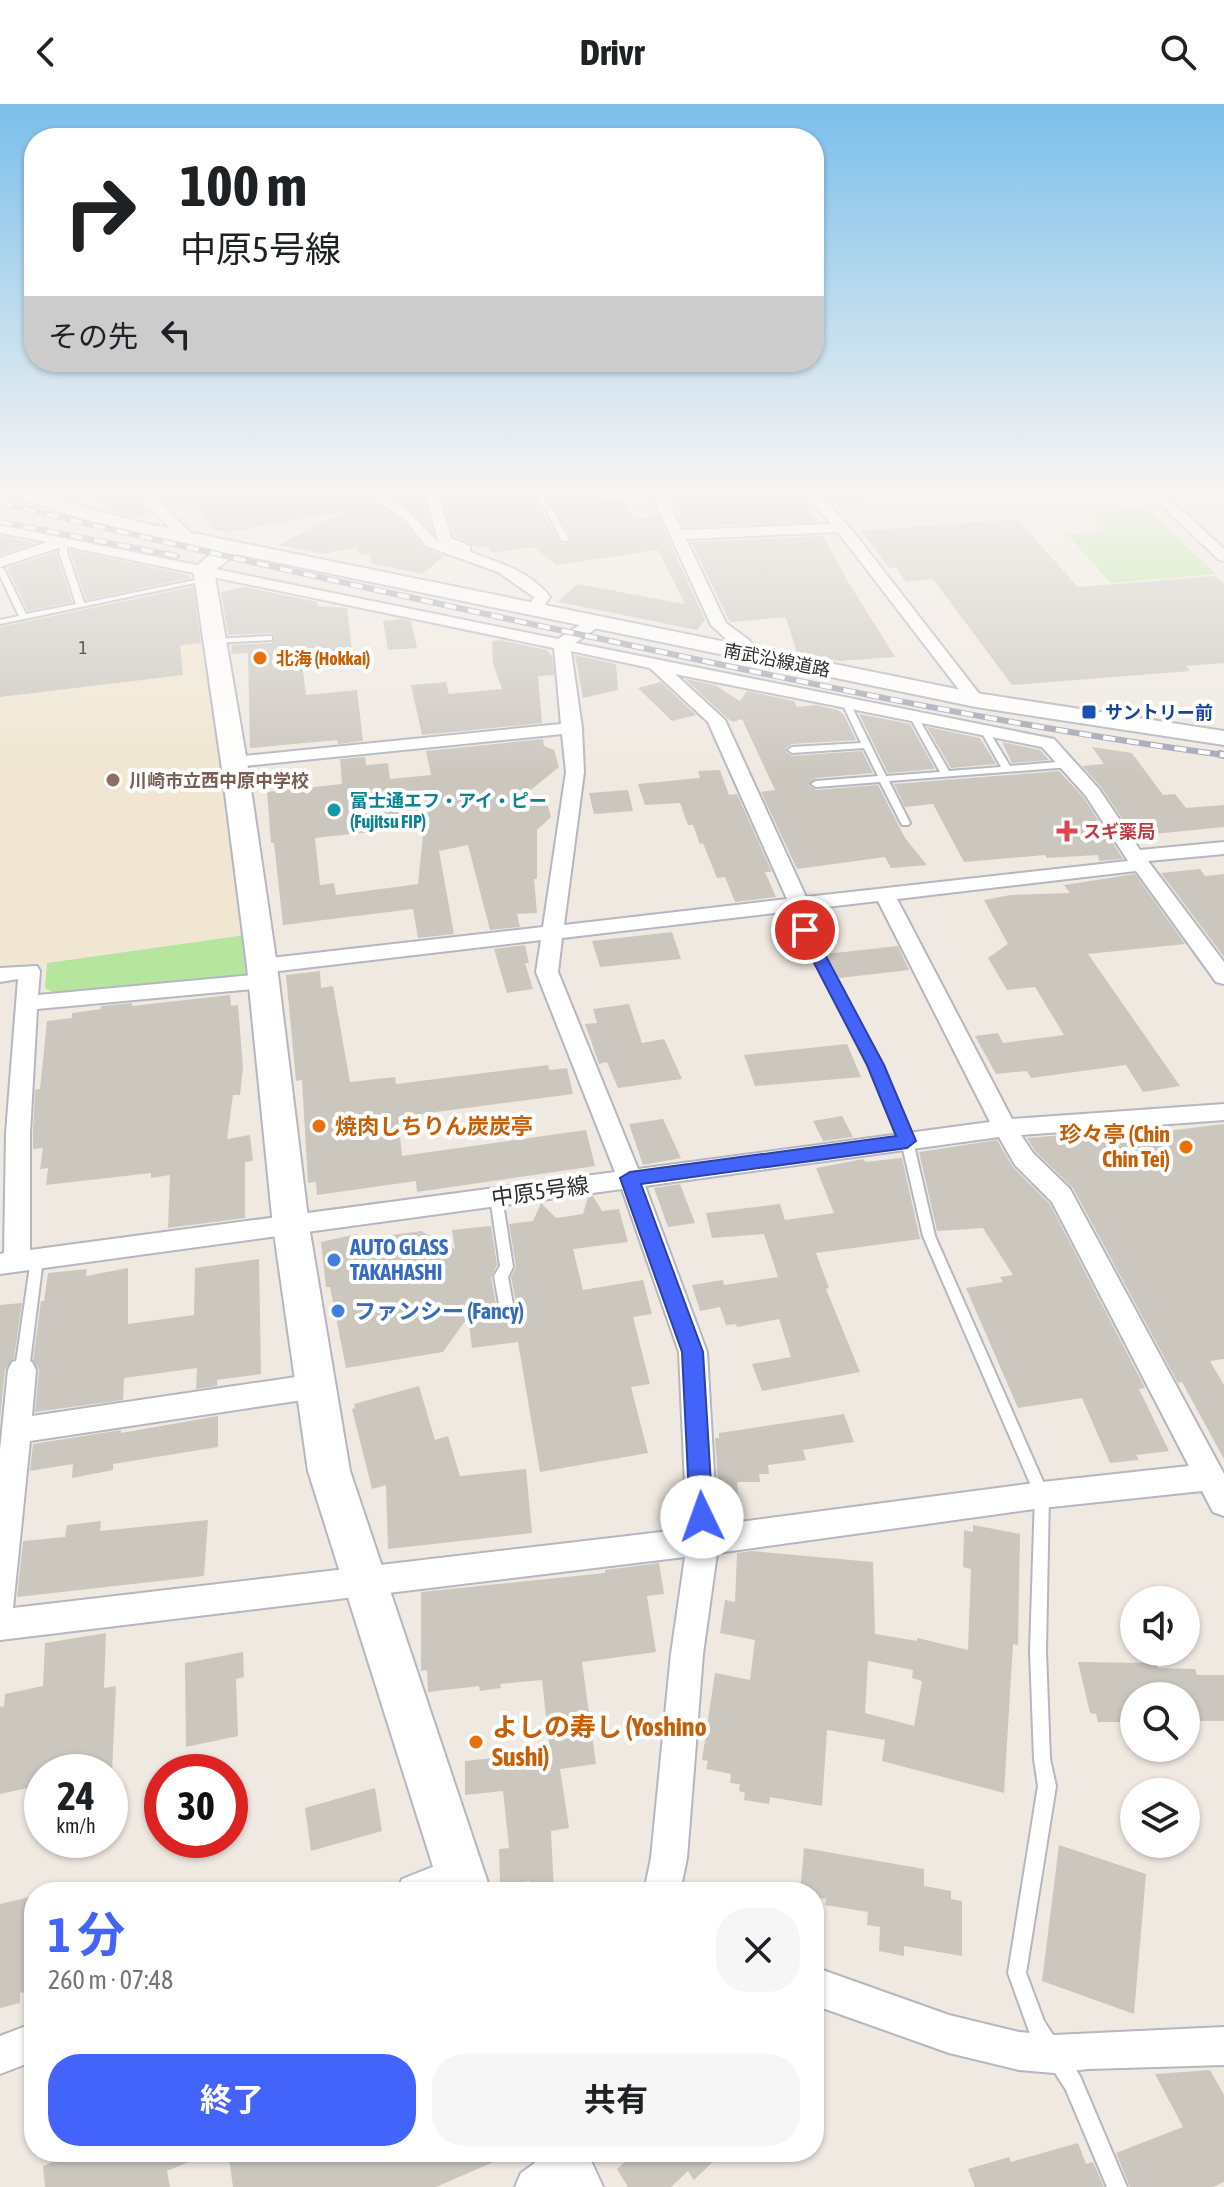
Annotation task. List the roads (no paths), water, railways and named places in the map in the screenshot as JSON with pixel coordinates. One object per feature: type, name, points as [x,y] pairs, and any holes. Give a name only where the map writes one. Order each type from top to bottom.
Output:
[{"type":"street","points":[[206,584],[263,974],[291,1226],[329,1471],[463,1882]]},
{"type":"street","points":[[256,584],[562,644],[915,719],[1048,743],[1070,764],[1224,977]]},
{"type":"street","name":"南武沿線道路","points":[[413,584],[976,700],[1224,738]]},
{"type":"street","points":[[526,584],[542,597],[534,610]]},
{"type":"street","points":[[700,584],[719,625],[753,655]]},
{"type":"street","points":[[886,584],[976,700]]},
{"type":"street","points":[[562,644],[595,622]]},
{"type":"street","points":[[562,644],[573,728],[575,772],[547,972],[630,1178],[693,1352],[703,1541],[687,1654],[669,1858],[664,1882]]},
{"type":"street","points":[[654,663],[716,720],[795,904]]},
{"type":"street","points":[[1048,743],[1059,713]]},
{"type":"street","points":[[234,762],[573,728]]},
{"type":"street","points":[[27,1003],[263,974],[554,932],[884,894],[1224,848]]},
{"type":"street","points":[[0,1625],[703,1541],[1042,1495],[1220,1495],[1061,1196],[1024,1159],[1005,1128],[884,894]]},
{"type":"street","points":[[0,975],[29,971],[18,1133],[18,1261]]},
{"type":"street","name":"中原5号線","points":[[18,1261],[1005,1128],[1055,1122],[1165,1120],[1224,1112]]},
{"type":"street","points":[[0,1603],[22,1370]]},
{"type":"street","points":[[15,1431],[316,1386]]},
{"type":"street","points":[[824,1990],[949,2034],[1019,2051],[1054,2054],[1224,2046]]},
{"type":"street","points":[[0,2055],[24,2046]]},
{"type":"lane","points":[[9,584],[24,617]]},
{"type":"lane","points":[[74,584],[81,606]]},
{"type":"lane","points":[[0,622],[81,606],[165,584]]},
{"type":"lane","points":[[215,641],[269,638]]},
{"type":"lane","points":[[847,705],[905,823]]},
{"type":"lane","points":[[915,719],[946,774]]},
{"type":"lane","points":[[986,733],[1007,769]]},
{"type":"lane","points":[[792,750],[867,745]]},
{"type":"lane","points":[[816,784],[1070,764]]},
{"type":"lane","points":[[795,904],[875,1065],[907,1141],[929,1236],[1042,1495],[1038,1651],[1042,1759],[1047,1786],[1017,1973],[1037,2027],[1073,2083],[1117,2187]]},
{"type":"lane","points":[[496,1197],[507,1267],[501,1276],[508,1315]]},
{"type":"lane","points":[[18,1261],[22,1370]]},
{"type":"railway","points":[[350,584],[942,709],[1224,755],[1220,754]]},
{"type":"place","name":"北海 (Hokkai)","points":[[260,658]]},
{"type":"place","name":"サントリー前","points":[[1089,712]]},
{"type":"place","name":"川崎市立西中原中学校","points":[[113,780]]},
{"type":"place","name":"富士通エフ・アイ・ピー (Fujitsu FIP)","points":[[334,810]]},
{"type":"place","name":"スギ薬局","points":[[1067,831]]},
{"type":"place","name":"焼肉しちりん炭炭亭","points":[[319,1126]]},
{"type":"place","name":"珍々亭 (Chin Chin Tei)","points":[[1186,1147]]},
{"type":"place","name":"AUTO GLASS TAKAHASHI","points":[[334,1260]]},
{"type":"place","name":"ファンシー (Fancy)","points":[[338,1311]]},
{"type":"place","name":"よしの寿し (Yoshino Sushi)","points":[[476,1742]]}]
